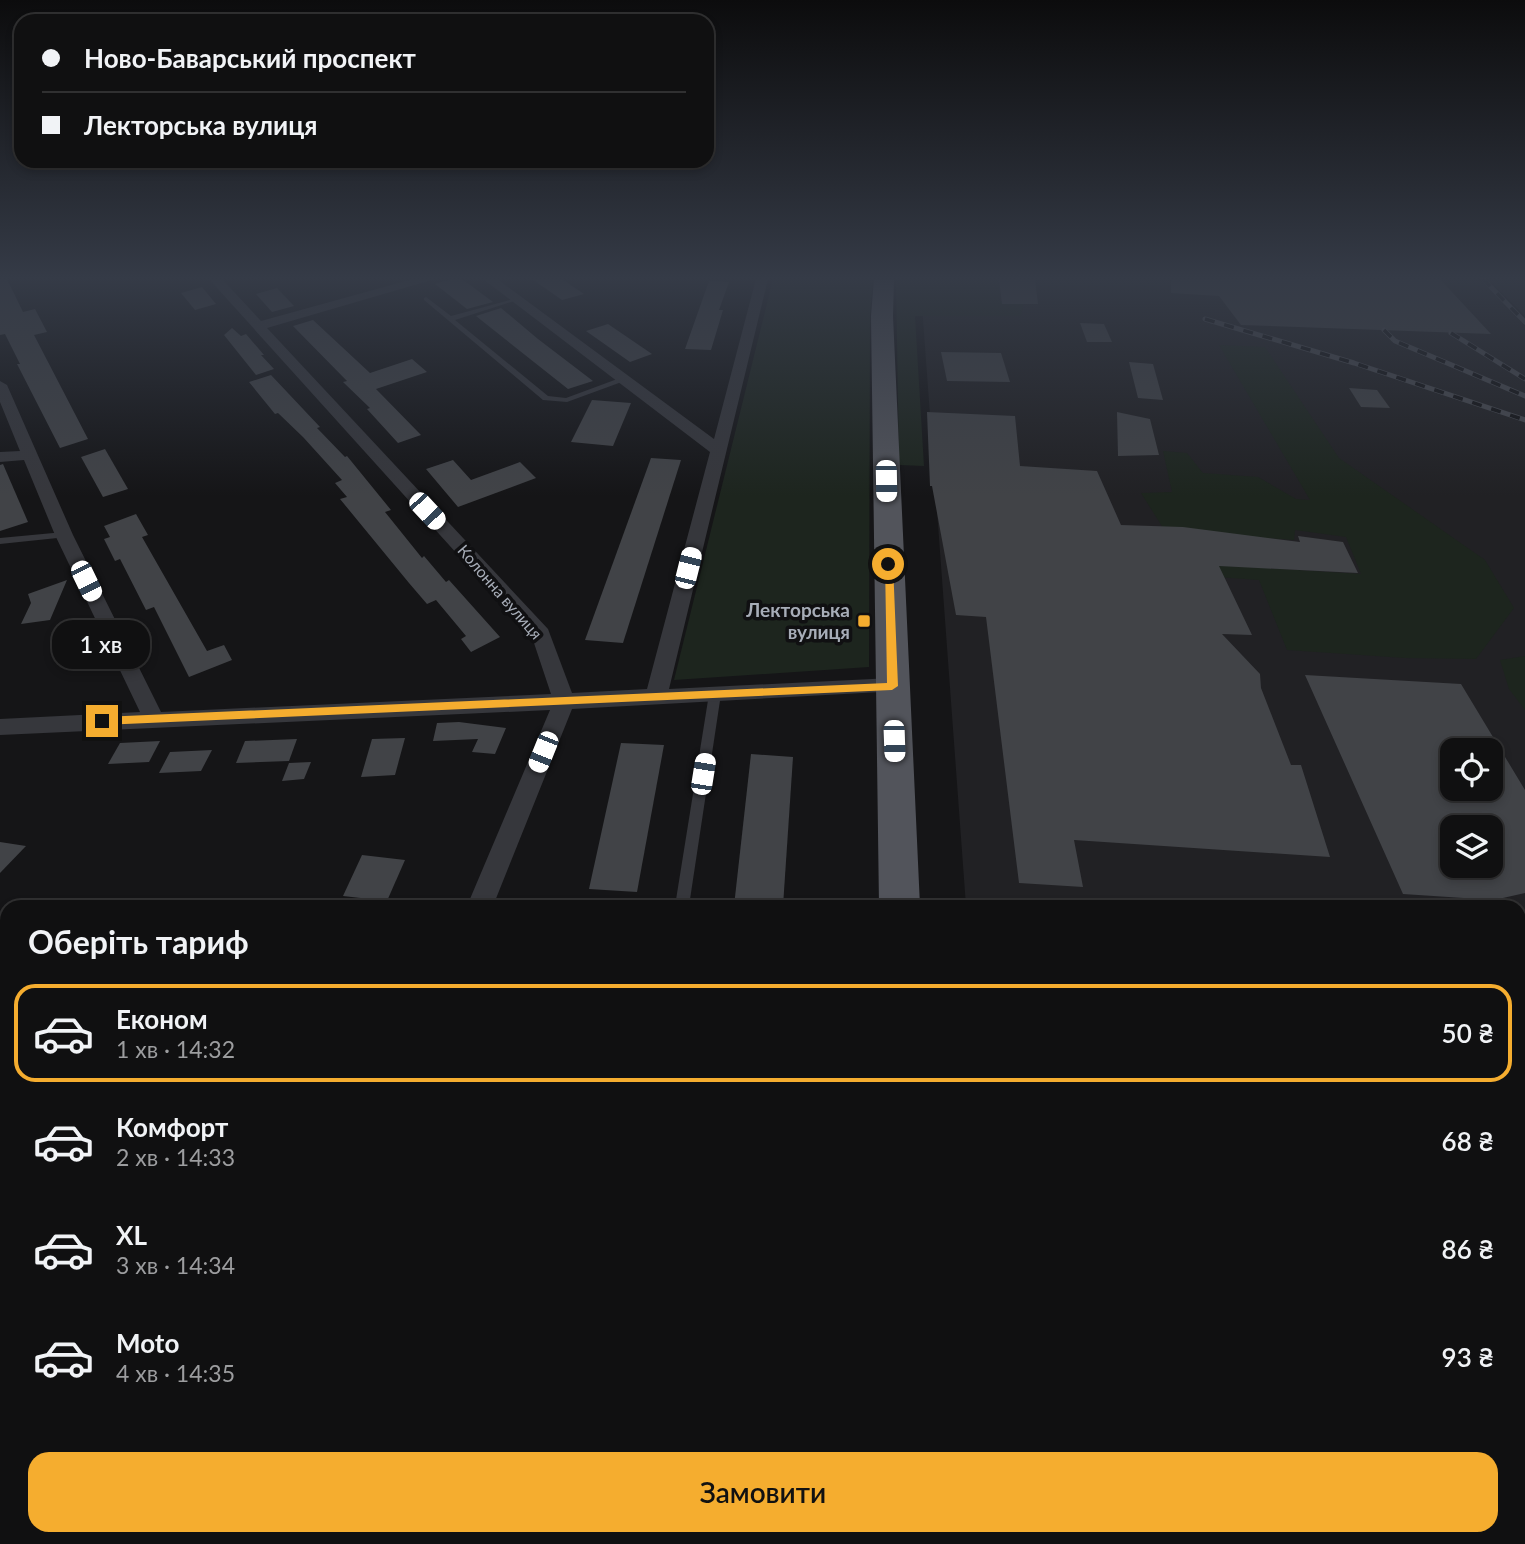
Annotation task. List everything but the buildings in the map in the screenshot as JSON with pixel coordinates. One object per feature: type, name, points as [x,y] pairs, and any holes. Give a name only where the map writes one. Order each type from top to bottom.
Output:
[{"type":"main road","points":[[883,351],[900,900]]},
{"type":"street","name":"Колонна вулиця","points":[[281,351],[541,634],[564,701]]},
{"type":"street","points":[[585,351],[718,450]]},
{"type":"street","points":[[656,697],[743,351]]},
{"type":"street","points":[[0,386],[32,455],[64,535],[153,718]]},
{"type":"street","points":[[0,457],[32,455]]},
{"type":"street","points":[[0,727],[892,686]]},
{"type":"street","points":[[482,900],[564,701]]},
{"type":"lane","points":[[489,351],[546,398],[567,400],[624,380]]},
{"type":"lane","points":[[0,541],[64,535]]},
{"type":"lane","points":[[683,900],[715,694]]},
{"type":"shaded area","points":[[755,351],[870,351],[869,667],[674,680]]},
{"type":"shaded area","points":[[897,351],[917,351],[924,466],[899,465]]},
{"type":"shaded area","points":[[925,351],[1525,351],[1525,900],[966,900]]},
{"type":"shaded area","points":[[1223,351],[1268,351],[1339,458],[1485,560],[1514,608],[1476,659],[1405,658],[1287,650],[1259,580],[1088,568],[1086,557],[1361,574],[1346,537],[1295,530],[1294,540],[1165,531],[1141,493],[1172,492],[1163,451],[1187,453],[1203,473],[1258,477],[1296,499],[1310,500]]},
{"type":"shaded area","points":[[1525,656],[1525,710],[1509,689],[1500,660]]},
{"type":"railway","points":[[1314,351],[1525,420]]},
{"type":"railway","points":[[1419,351],[1525,396]]},
{"type":"railway","points":[[1480,351],[1525,379]]},
{"type":"place","name":"Лекторська вулиця","points":[[864,621]]},
{"type":"route","points":[[102,721],[892,686],[888,564]]}]
